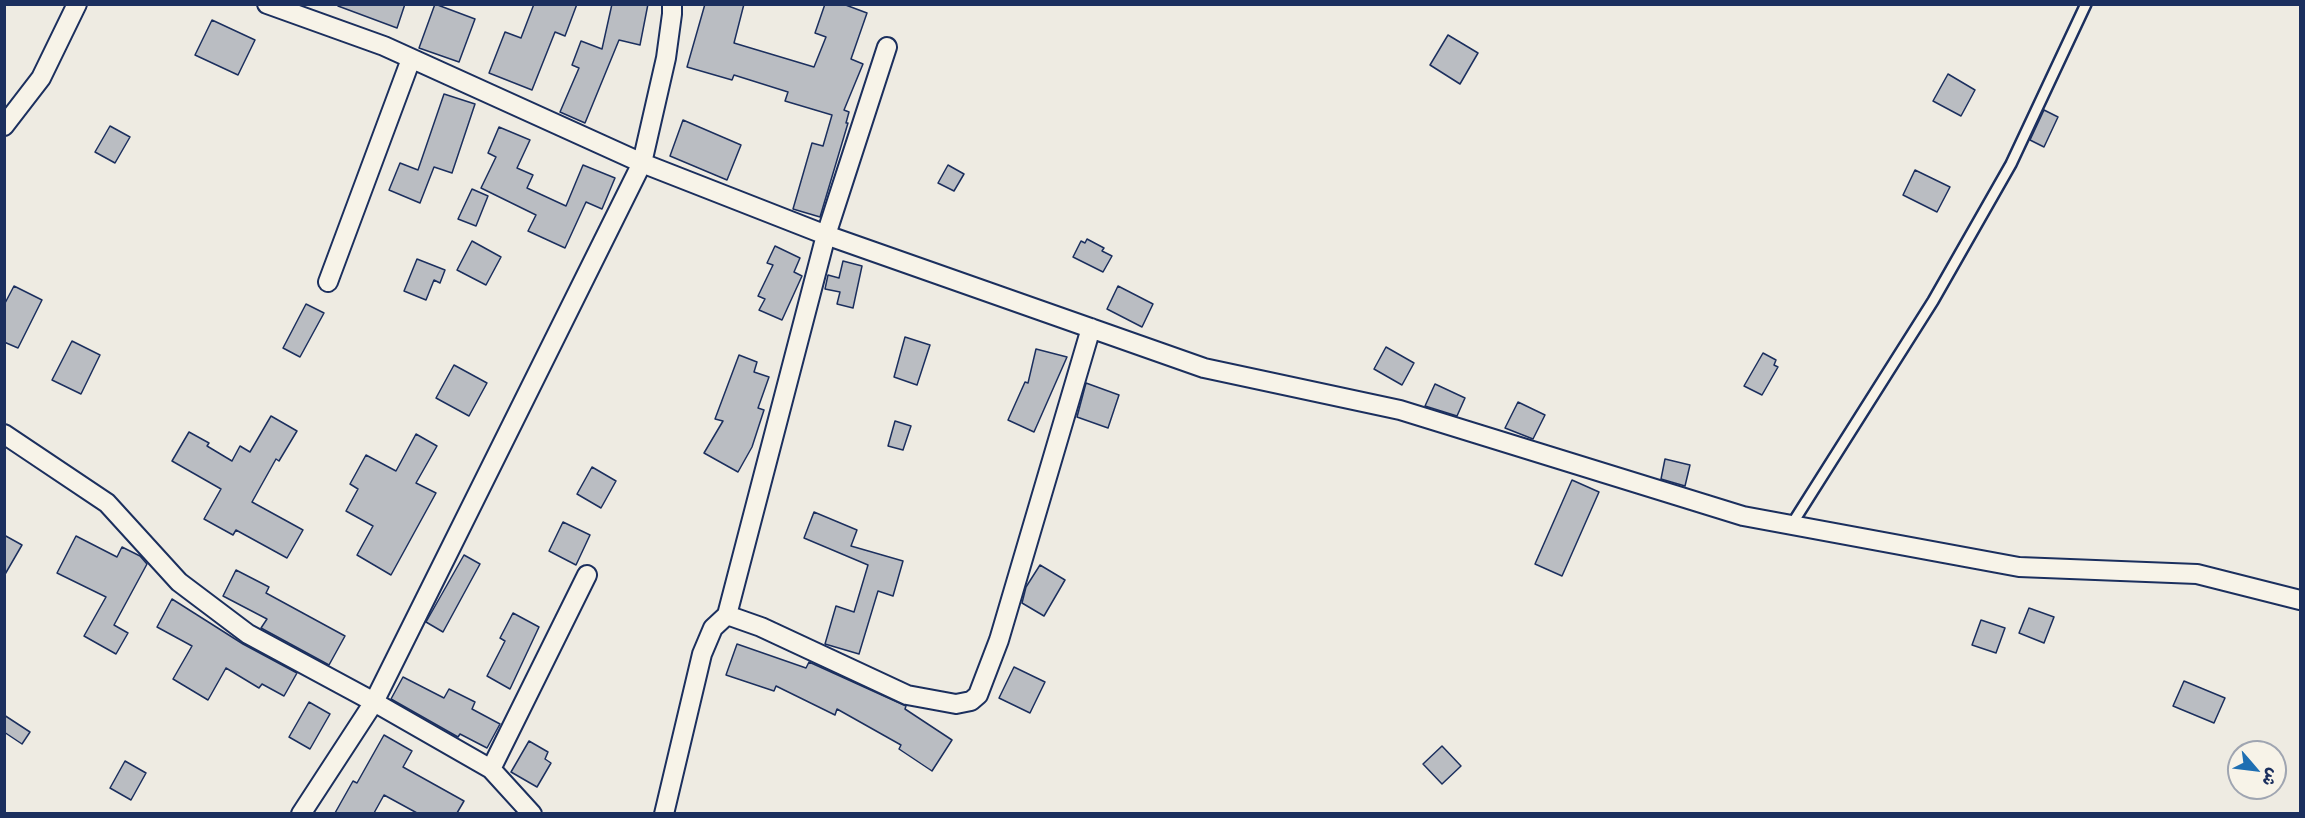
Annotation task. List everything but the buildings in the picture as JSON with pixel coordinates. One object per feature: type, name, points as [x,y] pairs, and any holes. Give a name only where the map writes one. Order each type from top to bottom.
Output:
[{"type":"street","points":[[4,126],[41,78],[77,4]]},
{"type":"street","points":[[267,4],[384,46],[642,163],[826,235],[1204,368],[1400,410],[1743,516],[2019,567],[2197,574],[2301,600]]},
{"type":"street","points":[[301,813],[374,702],[642,163],[666,58],[672,4]]},
{"type":"street","points":[[664,813],[702,654],[713,628],[727,615],[826,235],[887,47]]},
{"type":"street","points":[[328,282],[411,59]]},
{"type":"street","points":[[727,615],[761,627],[907,695],[956,704],[971,701],[978,695],[999,640],[1091,328]]},
{"type":"street","points":[[4,434],[107,503],[179,582],[248,634],[491,769],[532,813]]},
{"type":"street","points":[[491,769],[587,575]]},
{"type":"lane","points":[[1792,524],[1927,311],[2012,164],[2086,4]]}]
